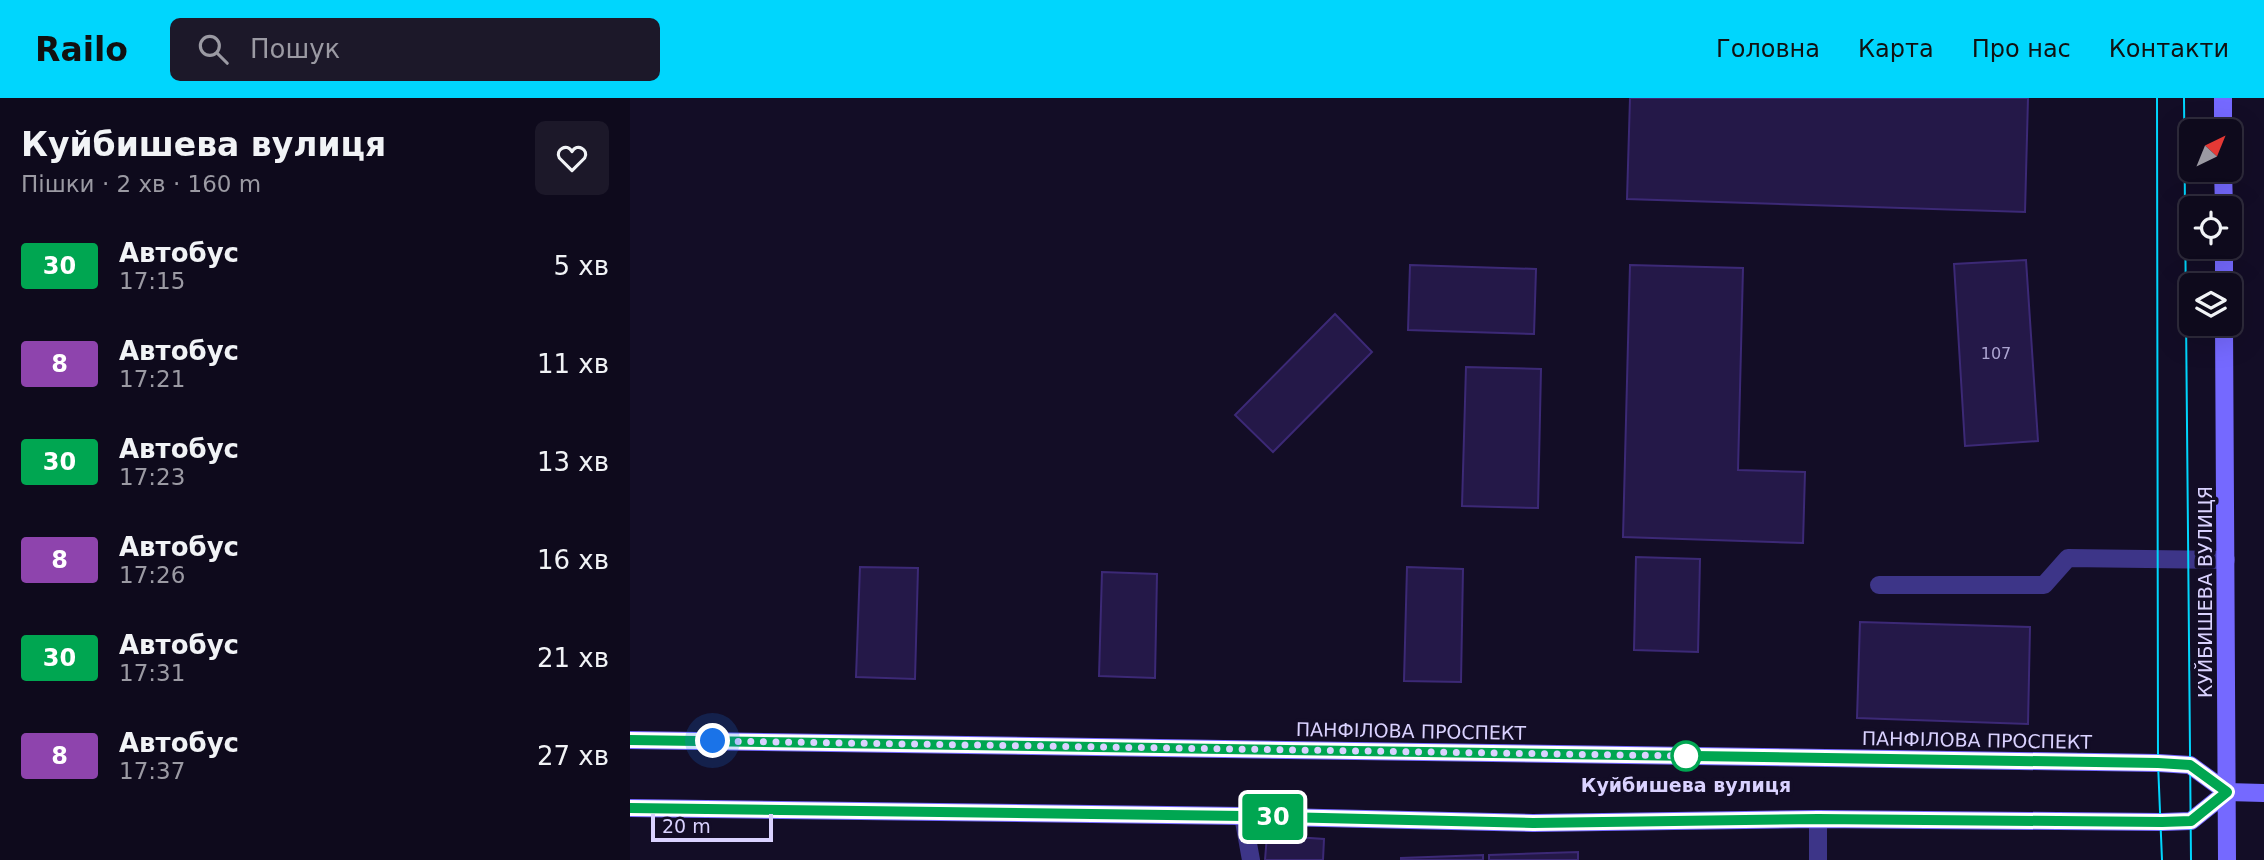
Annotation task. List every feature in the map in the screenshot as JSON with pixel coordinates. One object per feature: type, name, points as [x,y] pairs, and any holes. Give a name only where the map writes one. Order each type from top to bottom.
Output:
[{"type":"main road","points":[[2223,98],[2223,119]]},
{"type":"main road","name":"КУЙБИШЕВА ВУЛИЦЯ","points":[[2224,336],[2227,860]]},
{"type":"main road","name":"ПАНФІЛОВА ПРОСПЕКТ","points":[[630,740],[2190,765],[2227,792]]},
{"type":"main road","points":[[630,808],[1243,816],[1533,823],[1818,819],[2191,821],[2227,792],[2264,793]]},
{"type":"street","points":[[1880,585],[2044,585],[2068,558],[2226,560]]},
{"type":"street","points":[[1243,816],[1251,860]]},
{"type":"street","points":[[1818,819],[1818,860]]},
{"type":"building","points":[[1630,98],[2028,98],[2025,212],[1627,199]]},
{"type":"building","points":[[2026,260],[2038,441],[1965,446],[1954,264]]},
{"type":"building","points":[[1410,265],[1536,269],[1534,334],[1408,330]]},
{"type":"building","points":[[1630,265],[1743,268],[1738,470],[1805,472],[1803,543],[1623,537]]},
{"type":"building","points":[[1335,314],[1372,352],[1273,452],[1235,415]]},
{"type":"building","points":[[1466,367],[1541,369],[1538,508],[1462,506]]},
{"type":"building","points":[[1636,557],[1700,559],[1698,652],[1634,650]]},
{"type":"building","points":[[860,567],[918,568],[915,679],[856,677]]},
{"type":"building","points":[[1407,567],[1463,569],[1461,682],[1404,681]]},
{"type":"building","points":[[1102,572],[1157,574],[1155,678],[1099,676]]},
{"type":"building","points":[[1860,622],[2030,627],[2028,724],[1857,718]]},
{"type":"building","points":[[1267,835],[1324,839],[1323,860],[1265,860]]},
{"type":"building","points":[[1578,852],[1578,860],[1489,860],[1489,855]]},
{"type":"building","points":[[1483,855],[1483,860],[1401,860],[1401,858]]},
{"type":"tram line","points":[[2157,98],[2158,763],[2162,860]]},
{"type":"tram line","points":[[2184,98],[2191,860]]},
{"type":"bus line","name":"30","points":[[630,740],[2158,763],[2190,765],[2227,792],[2191,821],[2162,822],[1818,819],[1533,823],[1243,816],[630,808]]},
{"type":"place","name":"Куйбишева вулиця","points":[[1686,756]]},
{"type":"route","points":[[713,741],[1686,756]]}]
